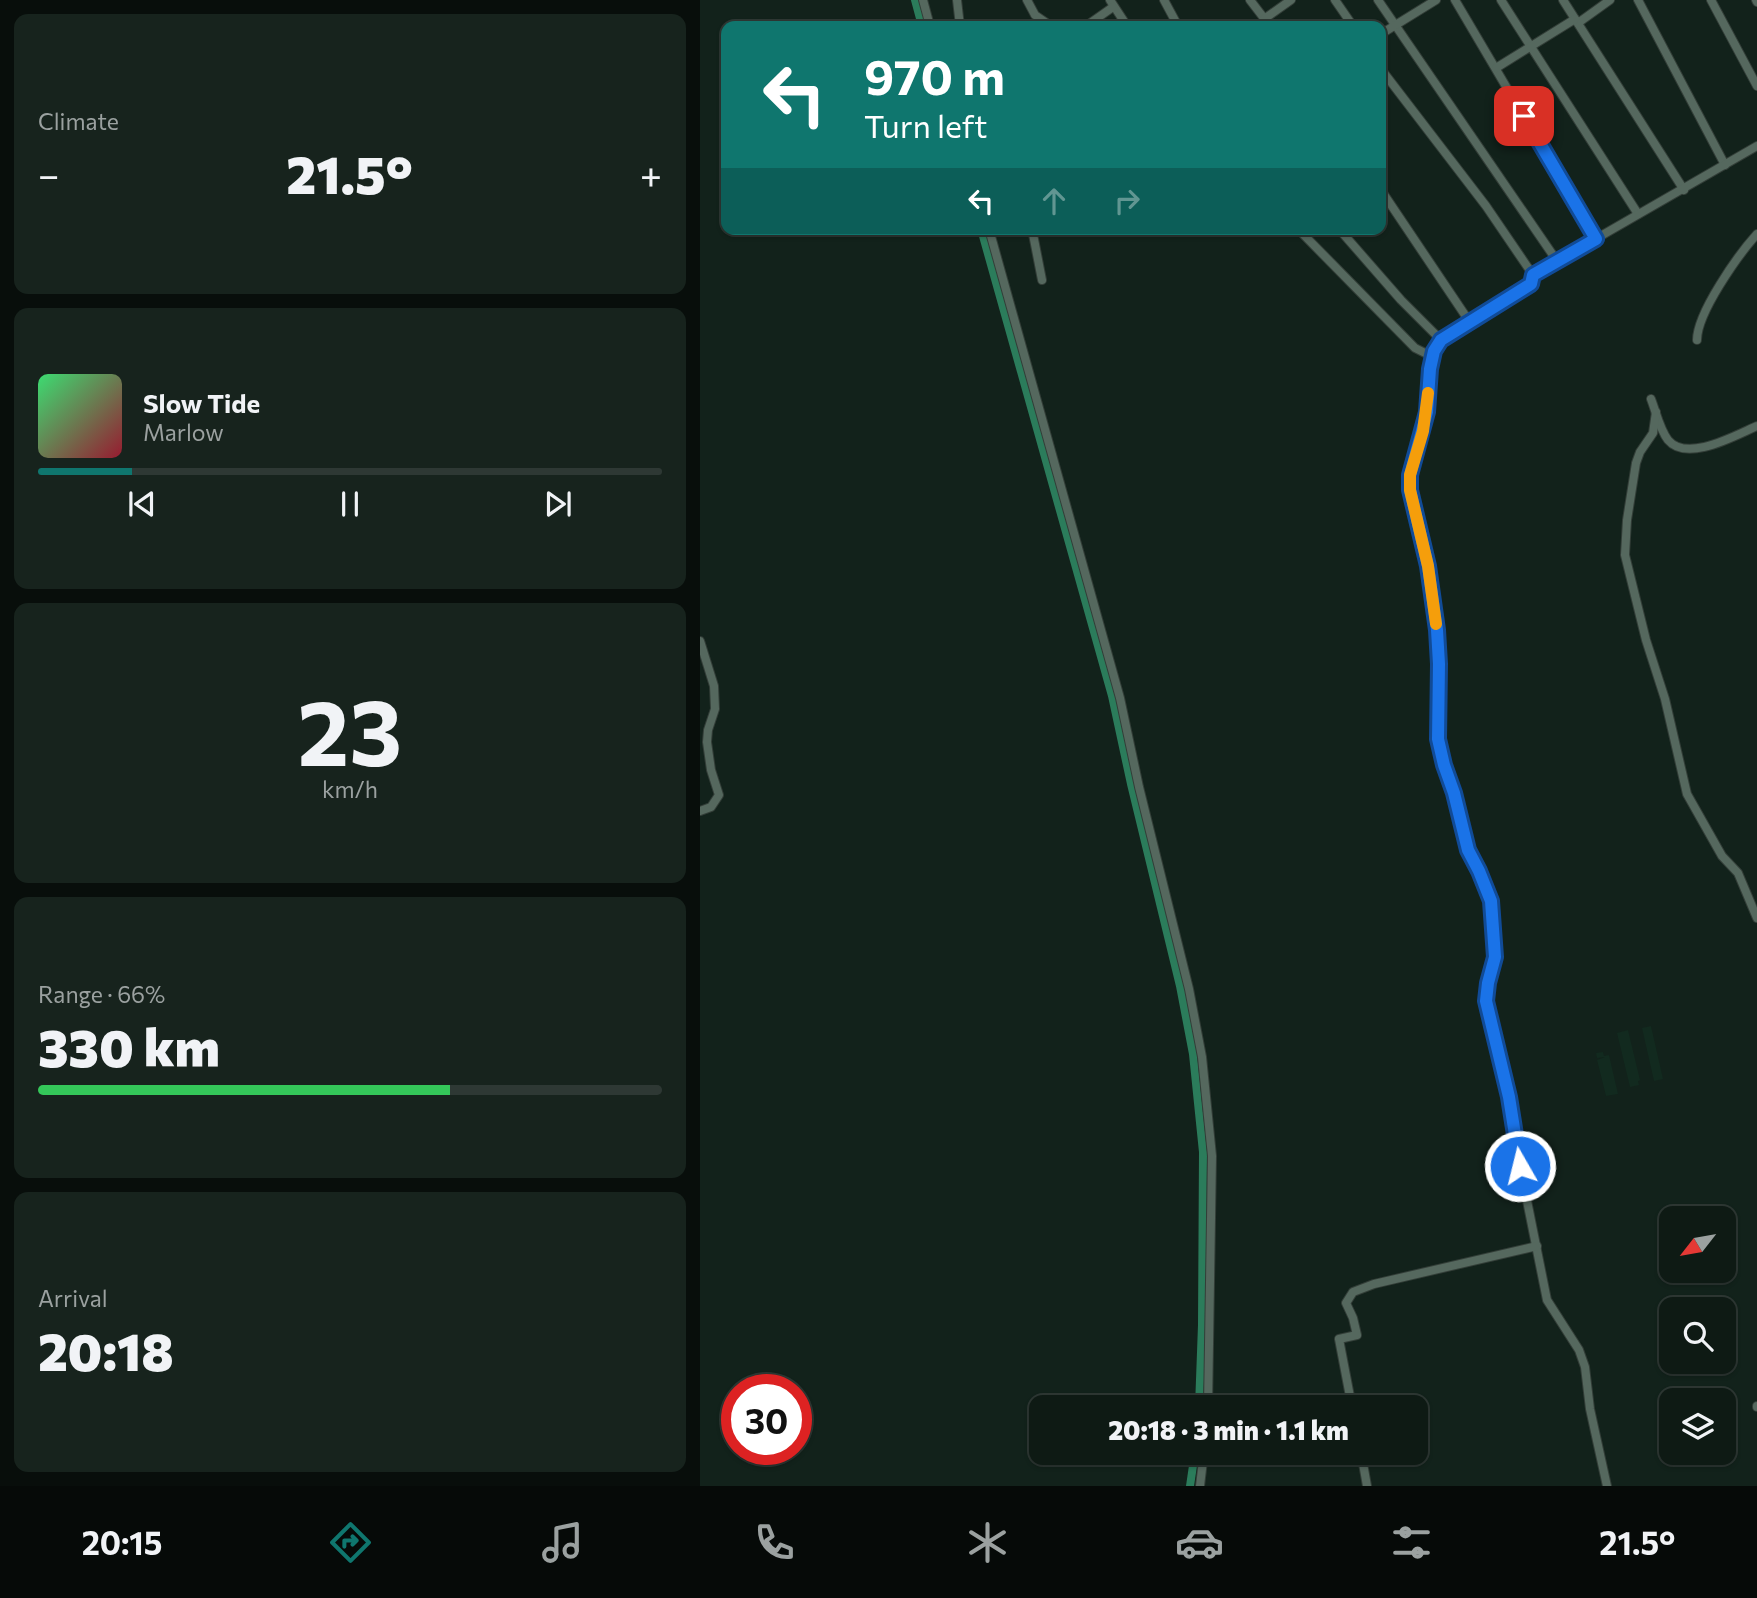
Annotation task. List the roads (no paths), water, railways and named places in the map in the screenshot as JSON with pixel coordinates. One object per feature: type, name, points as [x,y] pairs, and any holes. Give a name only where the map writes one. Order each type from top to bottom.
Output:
[{"type":"street","points":[[923,0],[929,21]]},
{"type":"street","points":[[957,0],[959,21]]},
{"type":"street","points":[[1027,0],[1035,15],[1044,21]]},
{"type":"street","points":[[1164,0],[1175,21]]},
{"type":"street","points":[[1250,0],[1266,21]]},
{"type":"street","points":[[1269,21],[1291,0]]},
{"type":"street","points":[[1335,0],[1350,21]]},
{"type":"street","points":[[1378,0],[1557,261]]},
{"type":"street","points":[[1386,31],[1423,4],[1436,0]]},
{"type":"street","points":[[1455,0],[1596,239]]},
{"type":"street","points":[[1501,0],[1638,214]]},
{"type":"street","points":[[1563,0],[1684,190]]},
{"type":"street","points":[[1496,68],[1610,0]]},
{"type":"street","points":[[1638,0],[1725,165]]},
{"type":"street","points":[[1711,0],[1757,86]]},
{"type":"street","points":[[1092,21],[1112,3],[1124,21]]},
{"type":"street","points":[[1386,76],[1486,206],[1533,275],[1531,284],[1441,340],[1434,351],[1427,412],[1410,475],[1410,490],[1428,566],[1437,630],[1438,739],[1468,850],[1491,901],[1495,957],[1486,1001],[1500,1055],[1547,1300],[1579,1350],[1585,1367],[1590,1409],[1607,1486]]},
{"type":"street","points":[[1533,275],[1757,146]]},
{"type":"street","points":[[1386,197],[1469,321]]},
{"type":"street","points":[[1697,340],[1697,327],[1724,280],[1757,234]]},
{"type":"street","points":[[991,235],[1120,698],[1189,989],[1202,1057],[1212,1156],[1208,1395]]},
{"type":"street","points":[[1033,235],[1042,279]]},
{"type":"street","points":[[1304,235],[1415,348],[1425,353],[1434,351]]},
{"type":"street","points":[[1344,235],[1401,300],[1441,340]]},
{"type":"street","points":[[1651,399],[1667,439],[1674,446],[1686,450],[1702,448],[1757,426]]},
{"type":"street","points":[[1656,412],[1653,433],[1636,463],[1627,520],[1625,555],[1646,640],[1665,699],[1687,794],[1702,816],[1722,856],[1738,873],[1757,918]]},
{"type":"street","points":[[700,641],[714,686],[715,709],[707,742],[719,795],[711,807],[700,811]]},
{"type":"street","points":[[1350,1395],[1339,1339],[1357,1335],[1346,1303],[1353,1292],[1374,1284],[1537,1246]]},
{"type":"street","points":[[1200,1486],[1202,1465]]},
{"type":"street","points":[[1363,1465],[1367,1486]]},
{"type":"waterway","points":[[915,0],[921,21]]},
{"type":"waterway","points":[[983,235],[1112,696],[1180,986],[1193,1054],[1203,1152],[1199,1395]]},
{"type":"waterway","points":[[1190,1486],[1193,1465]]}]
